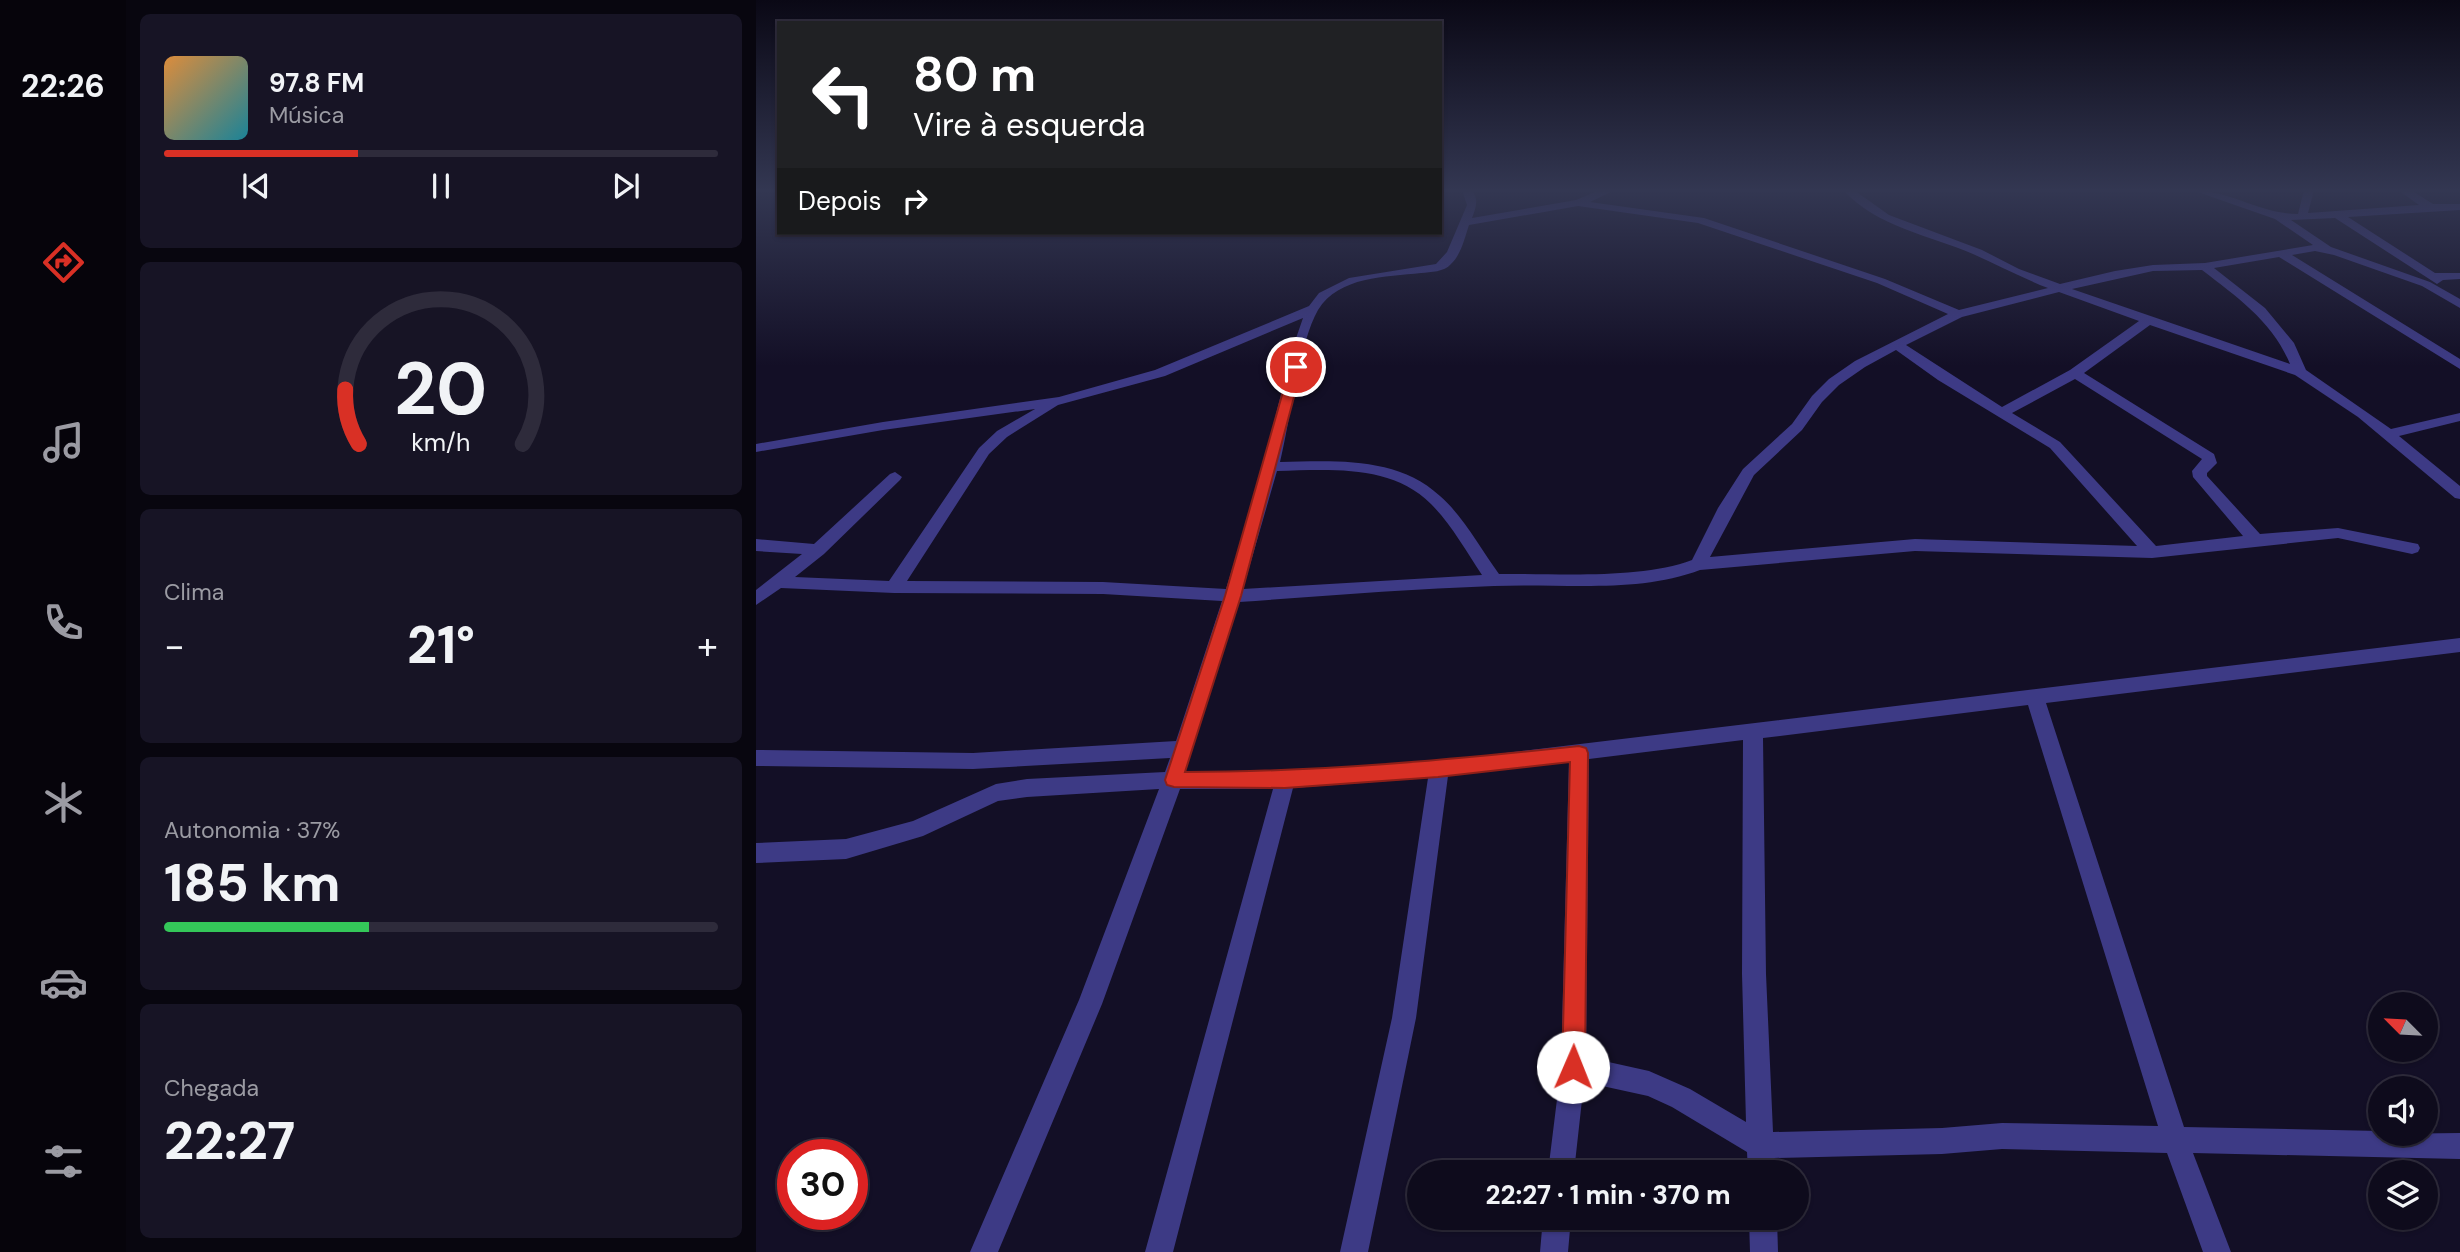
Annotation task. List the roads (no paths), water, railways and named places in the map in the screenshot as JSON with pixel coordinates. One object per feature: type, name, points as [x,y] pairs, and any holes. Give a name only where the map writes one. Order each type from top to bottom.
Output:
[{"type":"street","points":[[984,1252],[1103,970],[1174,780],[1233,596],[1313,309],[1323,298],[1348,282],[1364,276],[1439,267],[1448,261],[1454,248]]},
{"type":"street","points":[[1784,248],[1881,281],[1958,314]]},
{"type":"street","points":[[1969,248],[2015,271],[2057,287],[2300,372],[2389,434],[2460,494]]},
{"type":"street","points":[[2384,248],[2460,304]]},
{"type":"street","points":[[1698,564],[1726,508],[1748,472],[1797,427],[1817,399],[1834,382],[1958,314],[2057,287],[2153,268],[2205,266],[2326,249],[2460,288]]},
{"type":"street","points":[[2283,254],[2460,365]]},
{"type":"street","points":[[2205,266],[2261,311],[2288,343],[2300,372]]},
{"type":"street","points":[[2429,281],[2460,276]]},
{"type":"street","points":[[756,448],[862,429],[1060,401],[1160,373],[1313,309]]},
{"type":"street","points":[[2001,413],[2075,373],[2151,319]]},
{"type":"street","points":[[1898,345],[2055,445],[2151,552]]},
{"type":"street","points":[[2075,373],[2202,450],[2209,457],[2210,463],[2199,471],[2200,477],[2255,539]]},
{"type":"street","points":[[894,587],[984,450],[1002,435],[1060,401]]},
{"type":"street","points":[[2389,434],[2460,416]]},
{"type":"street","points":[[1270,467],[1336,466],[1386,472],[1418,484],[1438,502],[1494,580]]},
{"type":"street","points":[[756,599],[780,583],[818,550],[895,477]]},
{"type":"street","points":[[780,583],[894,587],[1103,588],[1233,596],[1494,580],[1615,578],[1677,572],[1698,564],[1915,545],[2151,552],[2255,539],[2338,533],[2412,548]]},
{"type":"street","points":[[756,545],[818,550]]},
{"type":"street","points":[[756,853],[846,849],[916,829],[996,793],[1027,788],[1174,780],[1285,780],[1438,769],[2460,645]]},
{"type":"street","points":[[2035,698],[2175,1139],[2217,1252]]},
{"type":"street","points":[[1753,732],[1754,974],[1761,1160]]},
{"type":"street","points":[[756,758],[973,761],[1184,749]]},
{"type":"street","points":[[1563,1160],[1573,1067],[1579,753]]},
{"type":"street","points":[[1354,1252],[1404,1018],[1438,769]]},
{"type":"street","points":[[1159,1252],[1285,780]]},
{"type":"street","points":[[1573,1067],[1648,1084],[1681,1098],[1760,1145],[1942,1141],[2002,1136],[2460,1146]]},
{"type":"street","points":[[1554,1252],[1556,1230]]},
{"type":"street","points":[[1763,1230],[1764,1252]]}]
